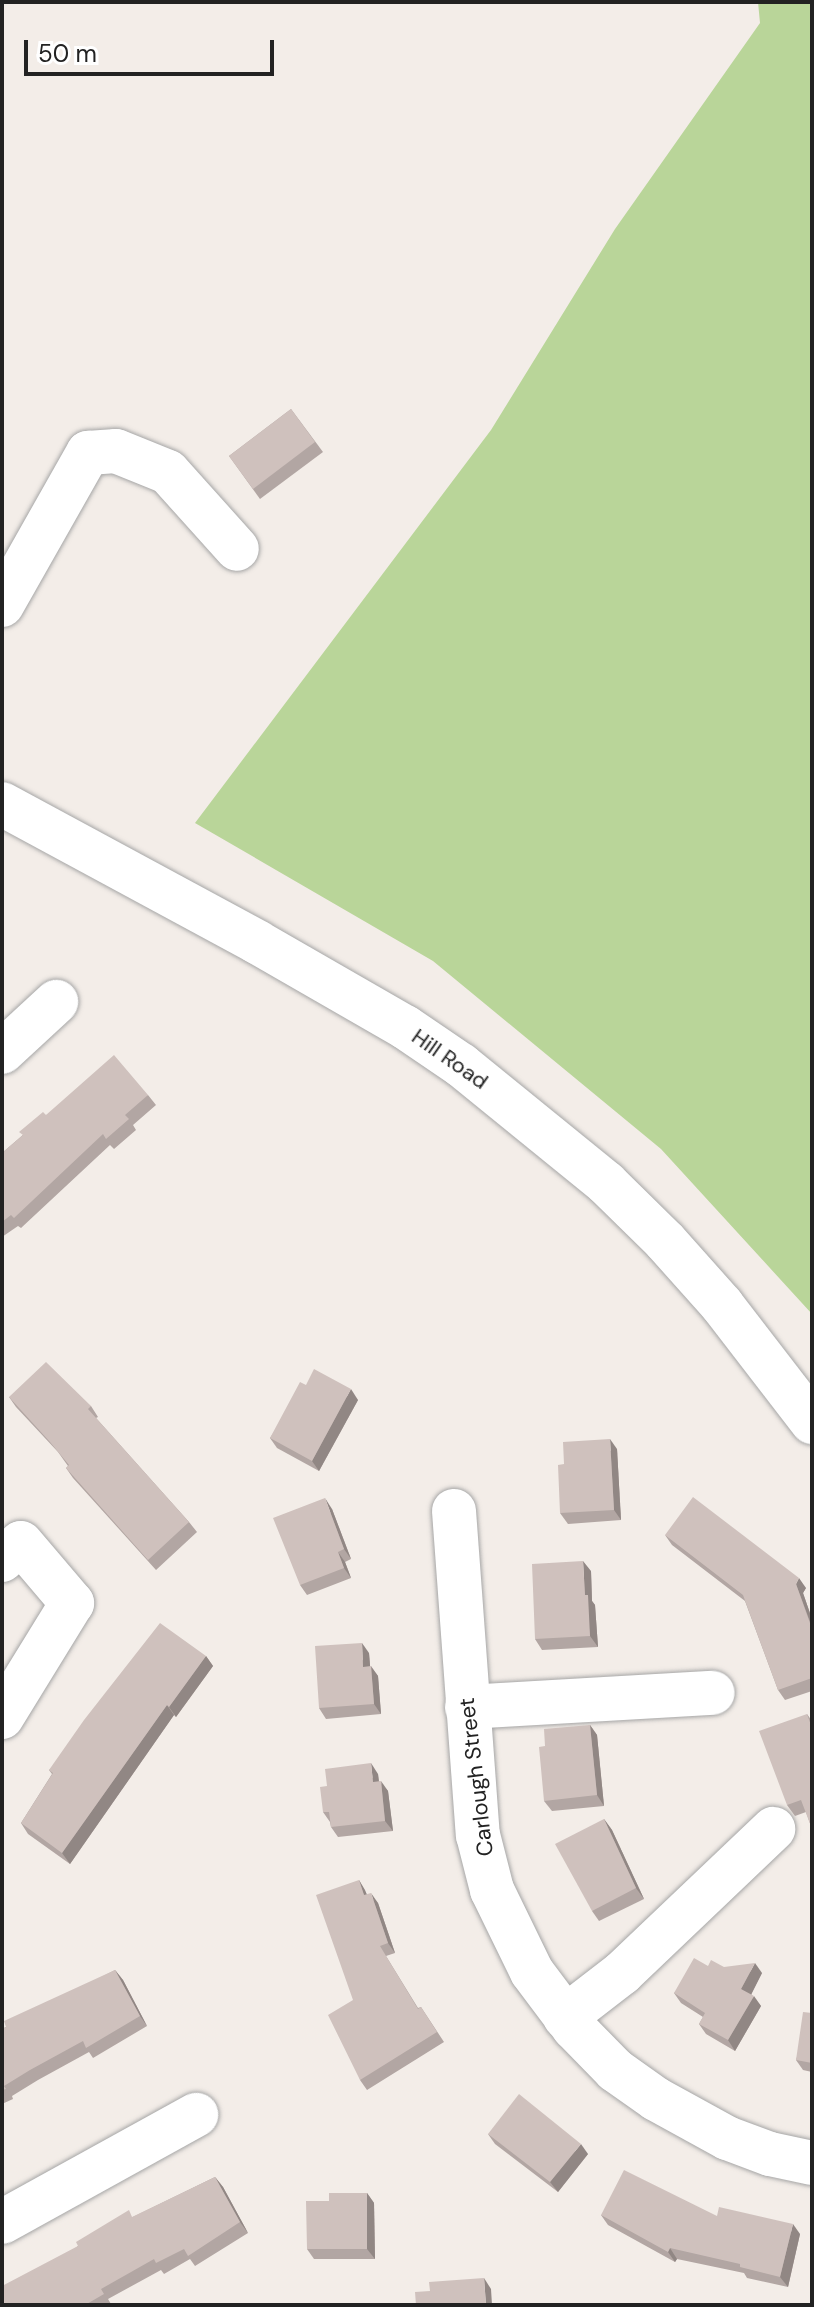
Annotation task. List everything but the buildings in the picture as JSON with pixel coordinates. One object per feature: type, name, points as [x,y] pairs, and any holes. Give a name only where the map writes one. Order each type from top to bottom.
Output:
[{"type":"street","points":[[2,605],[88,453],[116,451],[168,472],[237,549]]},
{"type":"street","name":"Hill Road","points":[[2,804],[104,857],[405,1027],[472,1074],[595,1174],[665,1241],[722,1305],[812,1422]]},
{"type":"street","points":[[2,1052],[56,1002]]},
{"type":"street","name":"Carlough Street","points":[[454,1511],[478,1835],[492,1890],[532,1972],[565,2017],[615,2070],[656,2099],[727,2138],[770,2154],[812,2163]]},
{"type":"street","points":[[2,1560],[21,1543],[72,1603],[2,1717]]},
{"type":"street","points":[[467,1707],[713,1693]]},
{"type":"street","points":[[565,2017],[622,1973],[773,1829]]},
{"type":"street","points":[[2,2222],[196,2115]]},
{"type":"green space","points":[[758,2],[812,2],[812,1314],[661,1149],[433,961],[195,823],[491,430],[615,229],[760,23]]}]
